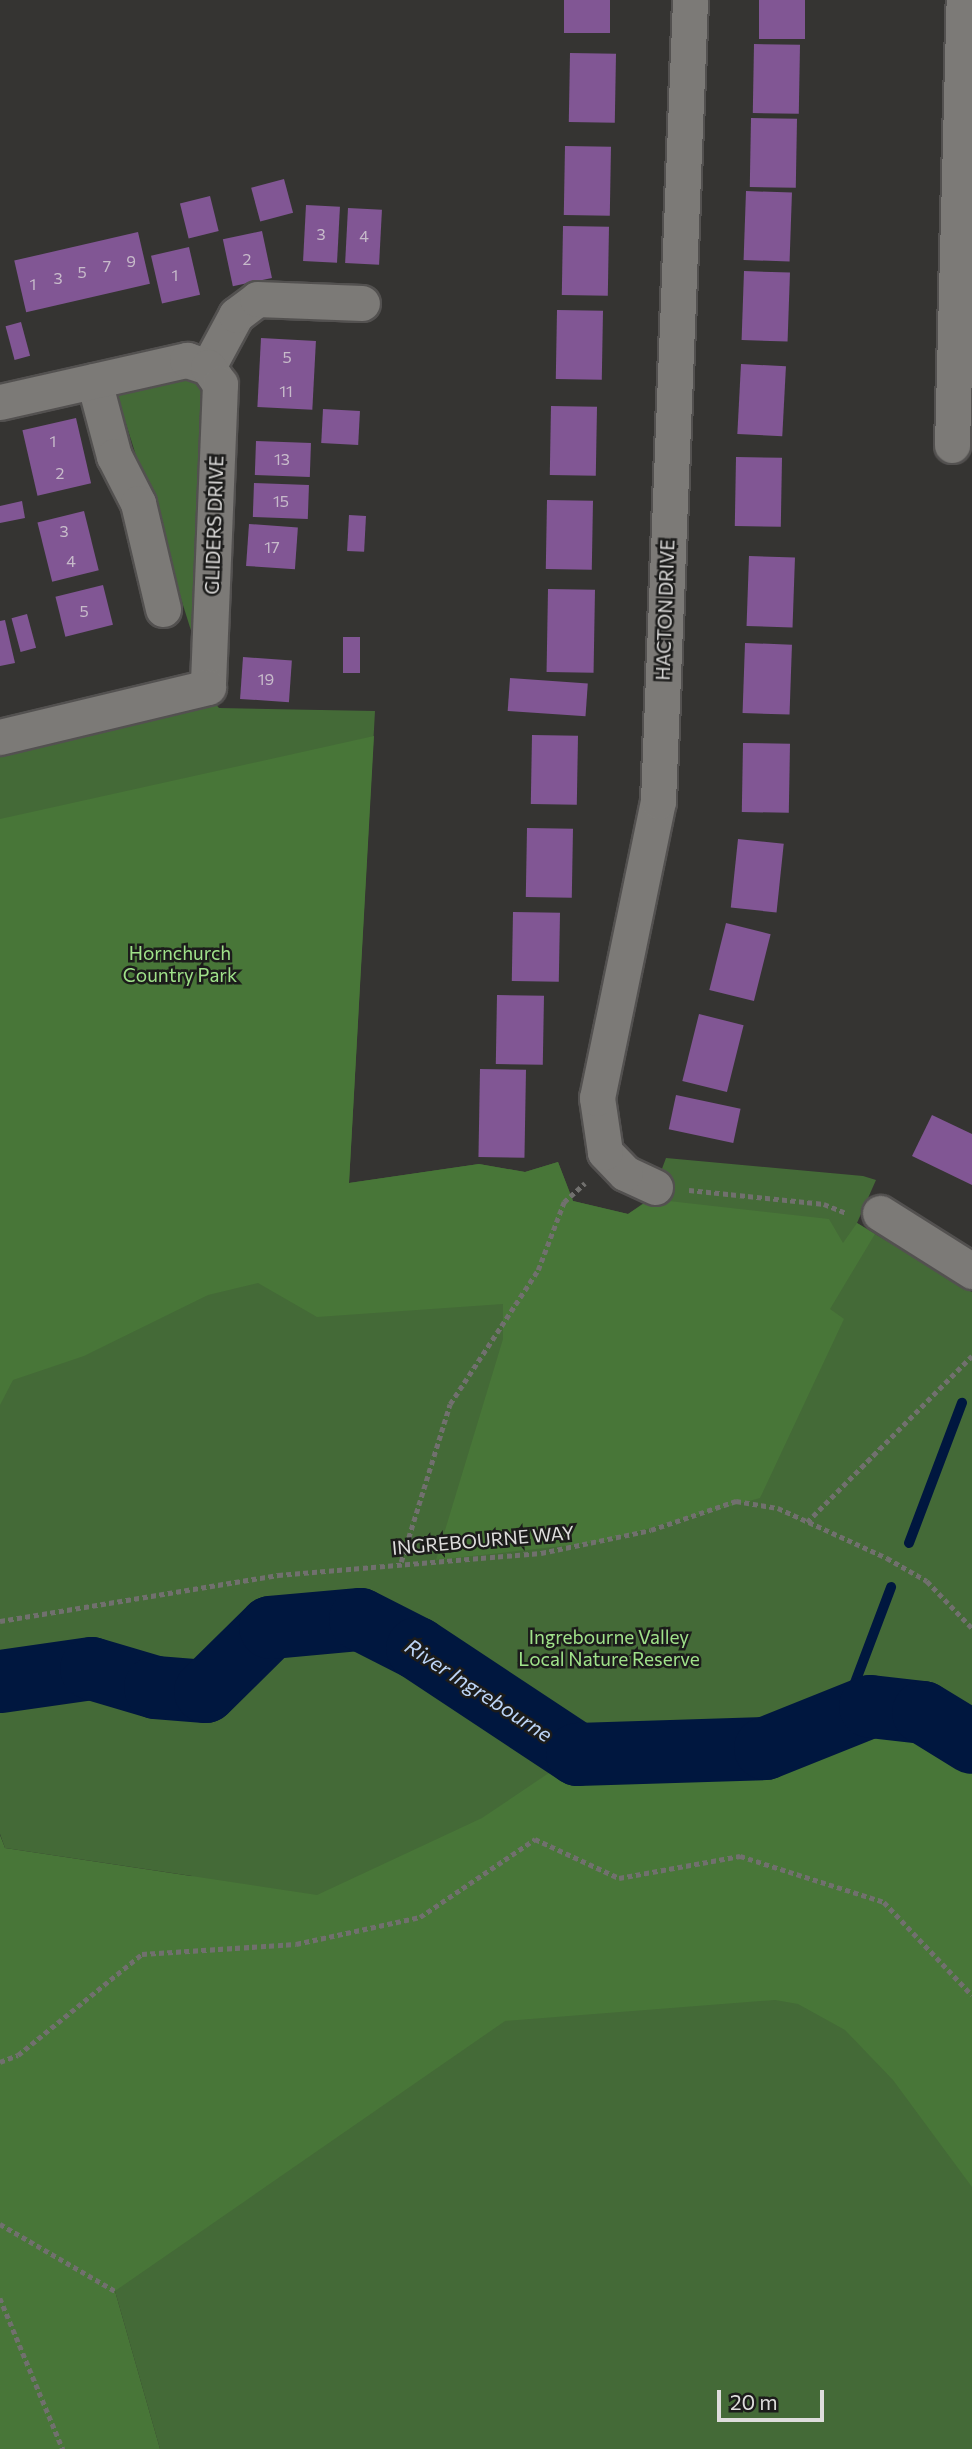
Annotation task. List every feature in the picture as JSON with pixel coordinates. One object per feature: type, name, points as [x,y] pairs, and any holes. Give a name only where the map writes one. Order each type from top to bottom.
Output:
[{"type":"street","name":"HACTON DRIVE","points":[[611,1158],[597,1098],[658,801],[690,0]]},
{"type":"street","points":[[952,445],[964,0]]},
{"type":"street","points":[[0,402],[187,360],[208,367],[236,315],[257,299],[362,303]]},
{"type":"street","name":"GLIDERS DRIVE","points":[[0,737],[208,687],[220,384],[208,367]]},
{"type":"street","points":[[94,382],[114,456],[138,503],[163,609]]},
{"type":"street","points":[[611,1158],[655,1186]]},
{"type":"street","points":[[880,1213],[972,1271]]},
{"type":"path","points":[[401,1562],[450,1404],[538,1270],[564,1202],[611,1158]]},
{"type":"path","points":[[655,1186],[824,1204],[857,1218],[880,1213]]},
{"type":"path","points":[[807,1522],[972,1356]]},
{"type":"path","name":"INGREBOURNE WAY","points":[[0,1621],[278,1575],[600,1542],[736,1501],[778,1508],[927,1581],[972,1628]]},
{"type":"path","points":[[0,2062],[18,2055],[142,1954],[296,1944],[420,1917],[535,1839],[619,1878],[740,1856],[884,1902],[972,1996]]},
{"type":"path","points":[[0,2224],[115,2291]]},
{"type":"path","points":[[0,2298],[63,2449]]},
{"type":"green space","points":[[184,374],[206,386],[194,640],[116,392]]},
{"type":"green space","points":[[211,698],[219,708],[375,711],[349,1183],[479,1164],[525,1172],[558,1162],[573,1201],[628,1214],[651,1198],[666,1158],[863,1176],[876,1180],[857,1223],[972,1292],[972,2449],[160,2449],[115,2291],[192,1876],[5,1848],[0,1834],[0,749]]},
{"type":"green space","name":"Hornchurch Country Park","points":[[374,736],[349,1183],[479,1164],[525,1172],[558,1162],[573,1201],[628,1214],[651,1199],[829,1219],[843,1243],[857,1223],[875,1234],[830,1309],[844,1319],[760,1498],[600,1542],[436,1560],[503,1339],[503,1304],[317,1317],[258,1283],[208,1295],[84,1356],[13,1380],[0,1405],[0,819]]},
{"type":"green space","points":[[870,1706],[923,1712],[972,1742],[972,2187],[893,2080],[845,2030],[798,2004],[775,2000],[505,2021],[115,2291],[160,2449],[0,2449],[0,1835],[5,1848],[317,1895],[482,1818],[577,1754],[765,1748]]},
{"type":"building","points":[[564,0],[610,0],[610,33],[564,33]]},
{"type":"building","points":[[759,0],[805,0],[805,39],[759,39]]},
{"type":"building","points":[[754,44],[800,45],[799,114],[753,113]]},
{"type":"building","points":[[570,53],[616,54],[615,123],[569,122]]},
{"type":"building","points":[[751,118],[797,119],[796,188],[750,187]]},
{"type":"building","points":[[565,146],[611,147],[610,216],[564,215]]},
{"type":"building","points":[[284,179],[293,213],[260,222],[251,188]]},
{"type":"building","points":[[746,191],[792,193],[790,262],[744,260]]},
{"type":"building","points":[[210,196],[219,231],[189,238],[180,203]]},
{"type":"building","points":[[306,205],[340,207],[337,263],[303,261]]},
{"type":"building","points":[[348,208],[382,210],[379,265],[345,263]]},
{"type":"building","points":[[563,226],[609,227],[608,296],[562,295]]},
{"type":"building","points":[[262,231],[272,278],[233,286],[223,239]]},
{"type":"building","points":[[138,232],[150,284],[26,312],[14,261]]},
{"type":"building","points":[[189,247],[200,295],[162,304],[151,256]]},
{"type":"building","points":[[744,271],[790,273],[788,342],[742,340]]},
{"type":"building","points":[[557,310],[603,311],[602,380],[556,379]]},
{"type":"building","points":[[21,322],[30,356],[15,360],[6,326]]},
{"type":"building","points":[[261,338],[316,341],[312,410],[257,407]]},
{"type":"building","points":[[741,364],[786,366],[782,436],[737,434]]},
{"type":"building","points":[[551,406],[597,407],[596,476],[550,475]]},
{"type":"building","points":[[323,409],[360,411],[358,445],[321,443]]},
{"type":"building","points":[[76,418],[91,483],[37,496],[22,430]]},
{"type":"building","points":[[256,441],[311,443],[310,477],[255,475]]},
{"type":"building","points":[[736,457],[782,458],[781,527],[735,526]]},
{"type":"building","points":[[254,483],[309,485],[308,519],[253,517]]},
{"type":"building","points":[[547,500],[593,501],[592,570],[546,569]]},
{"type":"building","points":[[22,501],[25,518],[0,523],[0,506]]},
{"type":"building","points":[[84,511],[99,570],[52,582],[37,523]]},
{"type":"building","points":[[349,515],[366,516],[364,552],[347,551]]},
{"type":"building","points":[[249,524],[298,527],[295,569],[246,566]]},
{"type":"building","points":[[749,556],[795,558],[793,628],[747,626]]},
{"type":"building","points":[[103,585],[113,625],[65,637],[55,597]]},
{"type":"building","points":[[548,589],[595,590],[594,673],[547,672]]},
{"type":"building","points":[[27,614],[36,648],[21,652],[12,618]]},
{"type":"building","points":[[5,620],[15,663],[0,666],[0,621]]},
{"type":"building","points":[[343,637],[360,637],[360,673],[343,673]]},
{"type":"building","points":[[745,643],[792,645],[790,715],[743,713]]},
{"type":"building","points":[[243,657],[292,660],[289,702],[240,699]]},
{"type":"building","points":[[510,678],[588,683],[586,716],[508,711]]},
{"type":"building","points":[[532,735],[578,736],[577,805],[531,804]]},
{"type":"building","points":[[743,743],[790,744],[789,813],[742,812]]},
{"type":"building","points":[[527,828],[573,829],[572,898],[526,897]]},
{"type":"building","points":[[738,839],[784,844],[777,912],[731,908]]},
{"type":"building","points":[[513,912],[560,913],[559,982],[512,981]]},
{"type":"building","points":[[726,923],[771,934],[754,1001],[709,990]]},
{"type":"building","points":[[497,995],[544,996],[543,1065],[496,1064]]},
{"type":"building","points":[[699,1014],[744,1025],[727,1092],[682,1081]]},
{"type":"building","points":[[480,1069],[526,1070],[524,1158],[478,1157]]},
{"type":"building","points":[[676,1095],[741,1109],[733,1143],[669,1129]]},
{"type":"building","points":[[932,1115],[972,1134],[972,1185],[912,1156]]},
{"type":"waterway","points":[[909,1543],[962,1403]]},
{"type":"waterway","points":[[842,1717],[891,1587]]},
{"type":"waterway","name":"River Ingrebourne","points":[[0,1681],[91,1668],[155,1687],[205,1691],[270,1627],[360,1619],[417,1648],[577,1754],[765,1748],[870,1706],[923,1712],[972,1742]]},
{"type":"park label","name":"Ingrebourne Valley Local Nature Reserve","points":[[609,1648]]}]
